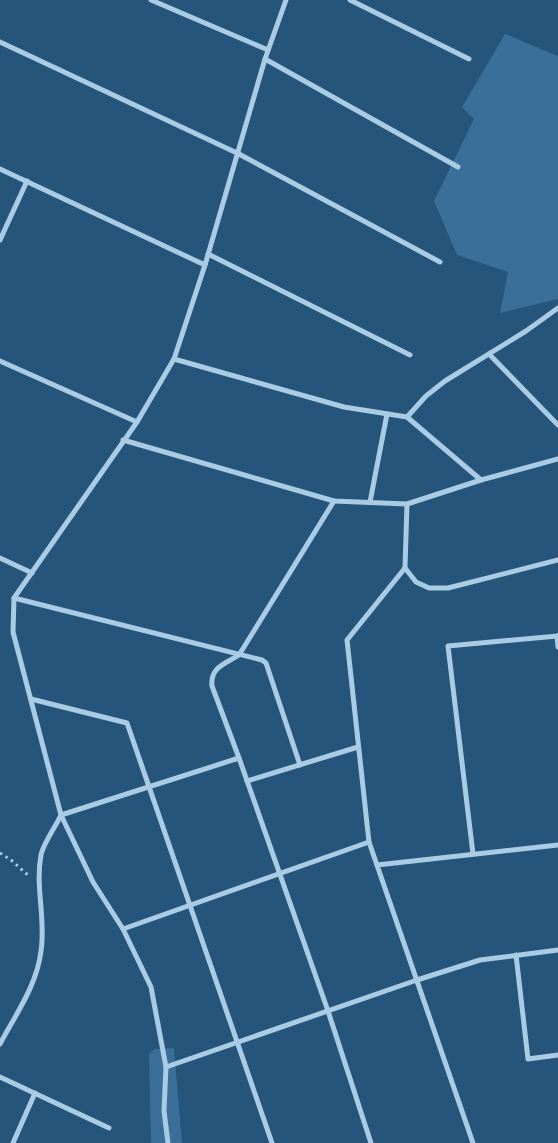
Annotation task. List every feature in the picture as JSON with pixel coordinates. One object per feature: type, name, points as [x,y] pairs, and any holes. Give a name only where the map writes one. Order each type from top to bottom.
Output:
[{"type":"street","points":[[152,0],[268,50]]},
{"type":"street","points":[[168,1143],[164,1110],[166,1068],[151,987],[123,929],[93,882],[62,814],[13,632],[14,598],[137,422],[174,359],[205,265],[265,59],[286,0]]},
{"type":"street","points":[[350,0],[468,59]]},
{"type":"street","points":[[0,42],[238,154],[440,262]]},
{"type":"street","points":[[265,59],[458,166]]},
{"type":"street","points":[[0,169],[205,265]]},
{"type":"street","points":[[0,240],[27,181]]},
{"type":"street","points":[[208,254],[410,354]]},
{"type":"street","points":[[407,417],[426,396],[445,381],[526,331],[558,308]]},
{"type":"street","points":[[489,354],[558,425]]},
{"type":"street","points":[[174,359],[344,407],[407,417],[481,480]]},
{"type":"street","points":[[0,361],[137,422]]},
{"type":"street","points":[[370,502],[387,414]]},
{"type":"street","points":[[123,440],[334,501],[407,504],[481,480],[558,459]]},
{"type":"street","points":[[334,501],[239,655],[214,670],[211,677],[212,686],[328,1011],[372,1143]]},
{"type":"street","points":[[407,504],[405,568],[347,640],[358,747],[369,842],[473,1143]]},
{"type":"street","points":[[0,558],[32,573]]},
{"type":"street","points":[[405,568],[416,582],[429,588],[448,588],[558,560]]},
{"type":"street","points":[[14,598],[262,660],[266,663],[300,765]]},
{"type":"street","points":[[473,854],[448,646],[557,636],[558,647]]},
{"type":"street","points":[[31,699],[128,723],[272,1143]]},
{"type":"street","points":[[247,781],[358,747]]},
{"type":"street","points":[[0,1044],[34,980],[41,950],[42,917],[39,885],[41,853],[62,814],[239,758]]},
{"type":"street","points":[[123,929],[369,842]]},
{"type":"street","points":[[377,865],[558,844]]},
{"type":"street","points":[[166,1068],[417,980],[480,960],[558,950]]},
{"type":"street","points":[[516,955],[528,1059],[558,1055]]},
{"type":"street","points":[[0,1077],[109,1128]]},
{"type":"street","points":[[13,1143],[35,1093]]},
{"type":"path","points":[[0,854],[11,860],[39,885]]},
{"type":"shaded area","points":[[505,34],[558,56],[558,299],[500,313],[508,272],[457,255],[434,201],[474,119],[462,107]]},
{"type":"shaded area","points":[[174,1048],[182,1143],[151,1143],[149,1054],[155,1049]]}]
